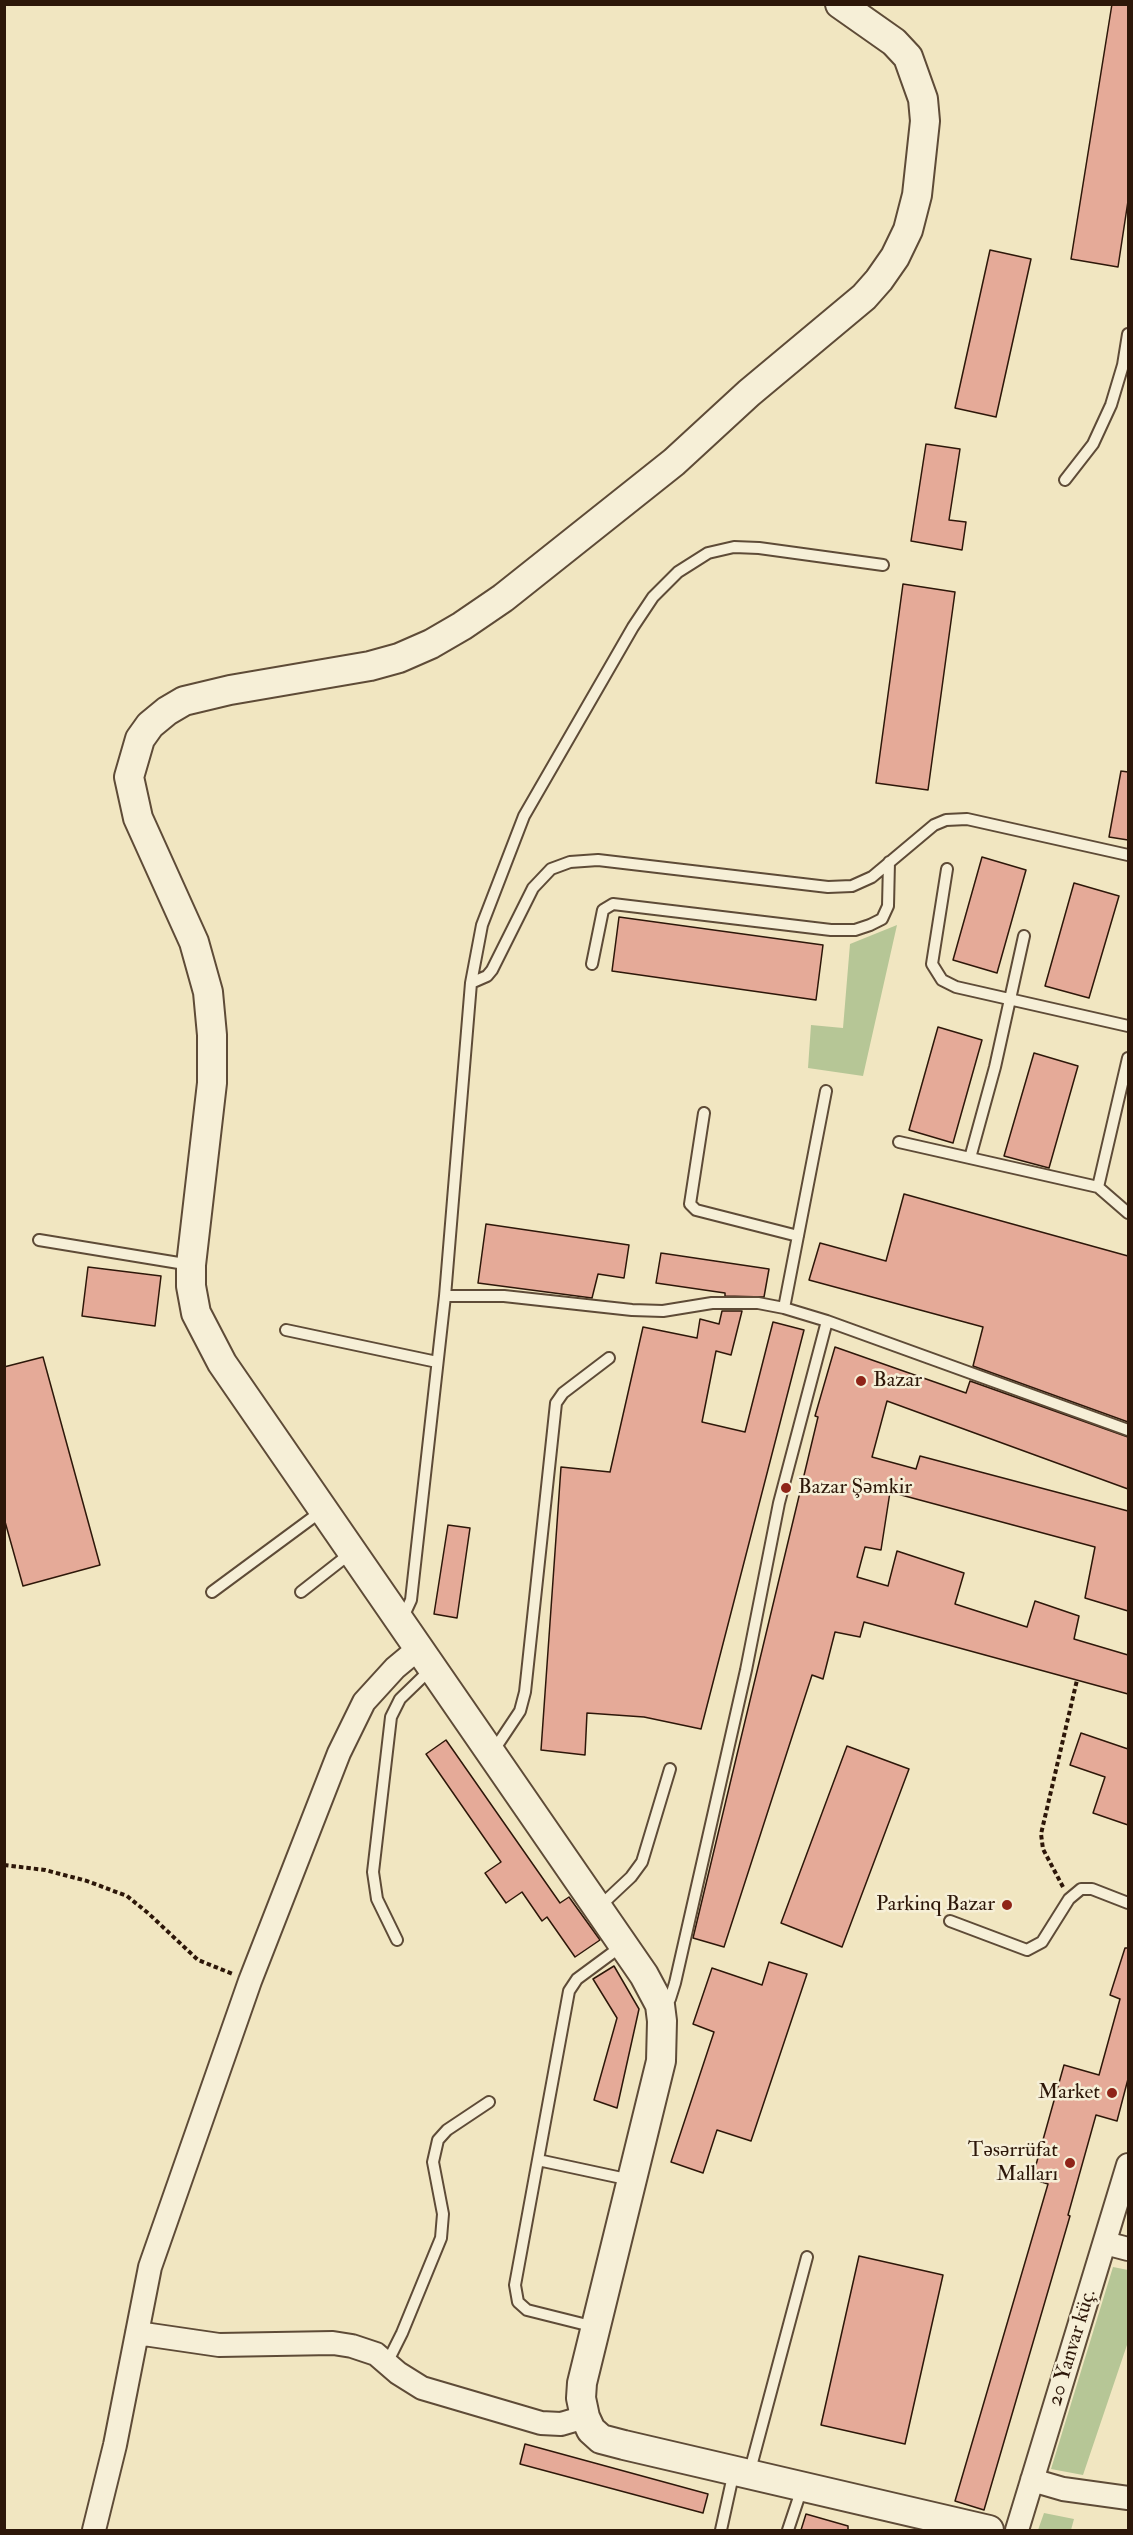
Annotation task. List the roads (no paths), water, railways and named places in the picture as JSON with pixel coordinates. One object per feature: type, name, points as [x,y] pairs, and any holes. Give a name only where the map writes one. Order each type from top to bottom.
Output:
[{"type":"street","points":[[840,4],[894,42],[908,57],[917,76],[923,99],[925,121],[917,195],[908,231],[895,257],[864,297],[749,393],[674,462],[503,598],[462,626],[421,649],[370,666],[230,690],[184,701],[150,724],[140,739],[129,777],[138,818],[194,942],[208,992],[212,1035],[208,1129],[191,1265],[192,1295],[204,1332],[222,1363],[655,1992],[660,2006],[661,2061],[582,2383],[581,2398],[585,2417],[591,2430],[601,2439],[989,2530]]},
{"type":"street","points":[[94,2530],[115,2445],[150,2267],[250,1981],[339,1753],[364,1702],[395,1668],[426,1658]]},
{"type":"street","name":"20 Yanvar küç.","points":[[1017,2530],[1128,2165]]},
{"type":"street","points":[[1105,2242],[1128,2249]]},
{"type":"street","points":[[137,2333],[219,2345],[333,2343],[376,2354],[411,2383],[422,2388],[541,2423],[561,2424],[585,2417]]},
{"type":"street","points":[[1032,2480],[1063,2489],[1128,2498]]},
{"type":"lane","points":[[1065,480],[1093,444],[1111,405],[1123,365],[1128,334]]},
{"type":"lane","points":[[405,1612],[411,1600],[445,1296],[471,983],[482,925],[524,816],[633,627],[653,597],[678,572],[708,553],[734,548],[759,548],[882,565]]},
{"type":"lane","points":[[471,983],[487,976],[492,970],[532,888],[551,869],[570,862],[598,860],[828,887],[852,886],[872,877],[934,825],[946,820],[967,819],[1128,855]]},
{"type":"lane","points":[[592,964],[603,910],[613,904],[831,930],[855,930],[870,926],[882,919],[888,906],[889,862]]},
{"type":"lane","points":[[947,869],[932,964],[942,981],[956,987],[1128,1026]]},
{"type":"lane","points":[[970,1158],[995,1067],[1024,936]]},
{"type":"lane","points":[[1098,1187],[1128,1058]]},
{"type":"lane","points":[[784,1308],[826,1091]]},
{"type":"lane","points":[[704,1113],[690,1204],[696,1210],[798,1236]]},
{"type":"lane","points":[[899,1142],[1098,1187],[1128,1213]]},
{"type":"lane","points":[[39,1240],[191,1265]]},
{"type":"lane","points":[[445,1296],[504,1296],[632,1310],[663,1311],[712,1303],[758,1303],[784,1308],[827,1321],[1128,1430]]},
{"type":"lane","points":[[660,2006],[670,1999],[675,1983],[746,1670],[779,1503],[827,1321]]},
{"type":"lane","points":[[286,1330],[437,1362]]},
{"type":"lane","points":[[492,1754],[520,1711],[525,1692],[556,1403],[563,1394],[609,1358]]},
{"type":"lane","points":[[212,1592],[323,1509]]},
{"type":"lane","points":[[301,1592],[352,1551]]},
{"type":"lane","points":[[397,1940],[377,1899],[373,1872],[391,1717],[426,1658]]},
{"type":"lane","points":[[598,1908],[631,1877],[642,1862],[670,1769]]},
{"type":"lane","points":[[950,1921],[1027,1950],[1042,1942],[1069,1899],[1081,1889],[1092,1889],[1128,1903]]},
{"type":"lane","points":[[596,2328],[527,2310],[518,2302],[515,2285],[569,1991],[577,1979],[623,1945]]},
{"type":"lane","points":[[387,2363],[402,2333],[441,2238],[443,2214],[433,2162],[438,2140],[447,2130],[489,2102]]},
{"type":"lane","points":[[538,2160],[632,2180]]},
{"type":"lane","points":[[721,2530],[741,2473],[807,2258]]},
{"type":"lane","points":[[788,2530],[802,2487]]},
{"type":"place","name":"Bazar","points":[[861,1381]]},
{"type":"place","name":"Bazar Şəmkir","points":[[786,1488]]},
{"type":"place","name":"Parkinq Bazar","points":[[1007,1905]]},
{"type":"place","name":"Market","points":[[1112,2093]]},
{"type":"place","name":"Təsərrüfat Malları","points":[[1070,2163]]}]
